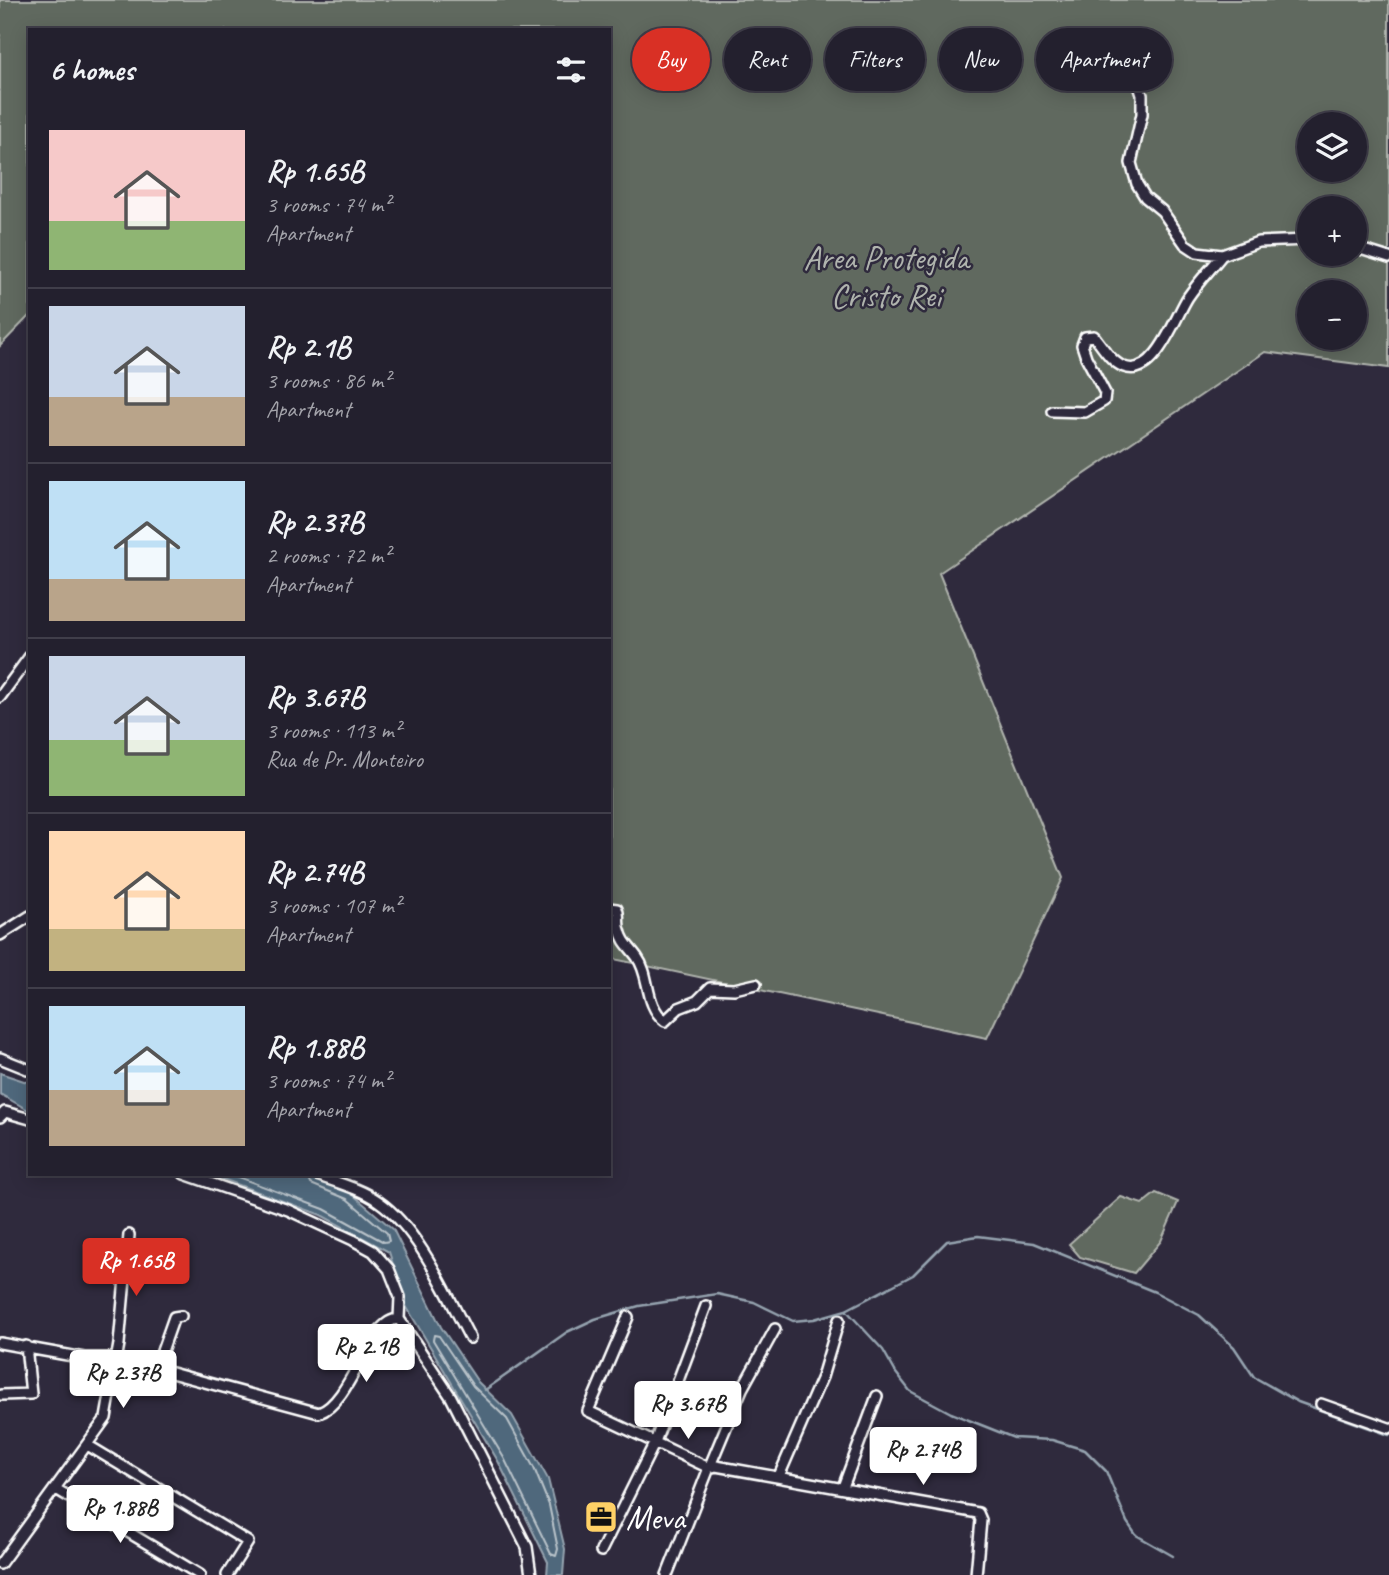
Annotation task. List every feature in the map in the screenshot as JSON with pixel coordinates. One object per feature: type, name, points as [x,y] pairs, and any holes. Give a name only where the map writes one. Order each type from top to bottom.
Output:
[{"type":"street","points":[[1141,91],[1142,114],[1131,163],[1137,184],[1145,197],[1163,211],[1185,244],[1196,251],[1223,256]]},
{"type":"street","points":[[1052,411],[1084,412],[1104,401],[1105,393],[1083,350],[1085,337],[1094,336],[1120,365],[1130,369],[1140,366],[1167,339],[1185,301],[1223,256],[1258,242],[1297,240]]},
{"type":"street","points":[[1367,251],[1389,258]]},
{"type":"street","points":[[0,697],[28,659]]},
{"type":"street","points":[[611,908],[618,909],[618,927],[627,949],[637,956],[651,1002],[658,1016],[665,1021],[680,1008],[696,1001],[710,988],[734,989],[756,984]]},
{"type":"street","points":[[0,935],[28,917]]},
{"type":"street","points":[[0,1058],[28,1069]]},
{"type":"street","points":[[0,1117],[5,1112],[28,1118]]},
{"type":"street","points":[[190,1176],[288,1210],[373,1251],[393,1279],[400,1297],[399,1318],[450,1397],[527,1546],[531,1575]]},
{"type":"street","points":[[319,1176],[376,1200],[394,1214],[432,1267],[470,1338]]},
{"type":"street","points":[[0,1564],[89,1446],[106,1418],[116,1358],[122,1293],[128,1268],[129,1235]]},
{"type":"street","points":[[601,1551],[654,1442],[706,1306]]},
{"type":"street","points":[[156,1368],[174,1317],[181,1316]]},
{"type":"street","points":[[628,1317],[588,1411],[709,1468],[728,1467],[749,1473],[843,1487],[978,1513],[981,1520],[975,1575]]},
{"type":"street","points":[[0,1343],[84,1358],[116,1358],[221,1389],[319,1413],[330,1407],[353,1377],[381,1328],[392,1319],[399,1318]]},
{"type":"street","points":[[779,1476],[822,1377],[839,1320]]},
{"type":"street","points":[[667,1575],[742,1389],[775,1329]]},
{"type":"street","points":[[1,1395],[31,1394],[26,1346]]},
{"type":"street","points":[[843,1487],[877,1396]]},
{"type":"street","points":[[1321,1405],[1389,1427]]},
{"type":"street","points":[[89,1446],[248,1542],[227,1575]]},
{"type":"street","points":[[56,1489],[200,1575]]},
{"type":"green space","name":"Area Protegida Cristo Rei","points":[[0,0],[1389,0],[1389,368],[1265,352],[939,573],[1063,878],[987,1038],[611,958],[611,28],[28,28],[28,317],[0,346]]},
{"type":"green space","points":[[1156,1193],[1178,1202],[1161,1241],[1134,1273],[1080,1257],[1069,1244],[1121,1197],[1142,1204]]},
{"type":"water","points":[[0,1073],[28,1082],[28,1110],[0,1094]]},
{"type":"water","points":[[214,1176],[311,1176],[351,1193],[393,1229],[441,1327],[478,1382],[512,1415],[548,1479],[565,1549],[563,1575],[547,1575],[548,1562],[498,1461],[406,1306],[389,1252],[321,1215]]},
{"type":"waterway","points":[[485,1390],[567,1332],[595,1319],[639,1306],[717,1294],[754,1302],[793,1321],[814,1319],[846,1310],[913,1275],[947,1241],[978,1236],[1034,1243],[1155,1292],[1199,1315],[1234,1347],[1254,1377],[1298,1402],[1389,1435]]},
{"type":"waterway","points":[[846,1310],[883,1350],[910,1391],[951,1413],[1014,1438],[1052,1440],[1085,1450],[1106,1471],[1127,1522],[1136,1535],[1173,1556]]},
{"type":"place","name":"Meva","points":[[601,1517]]}]
